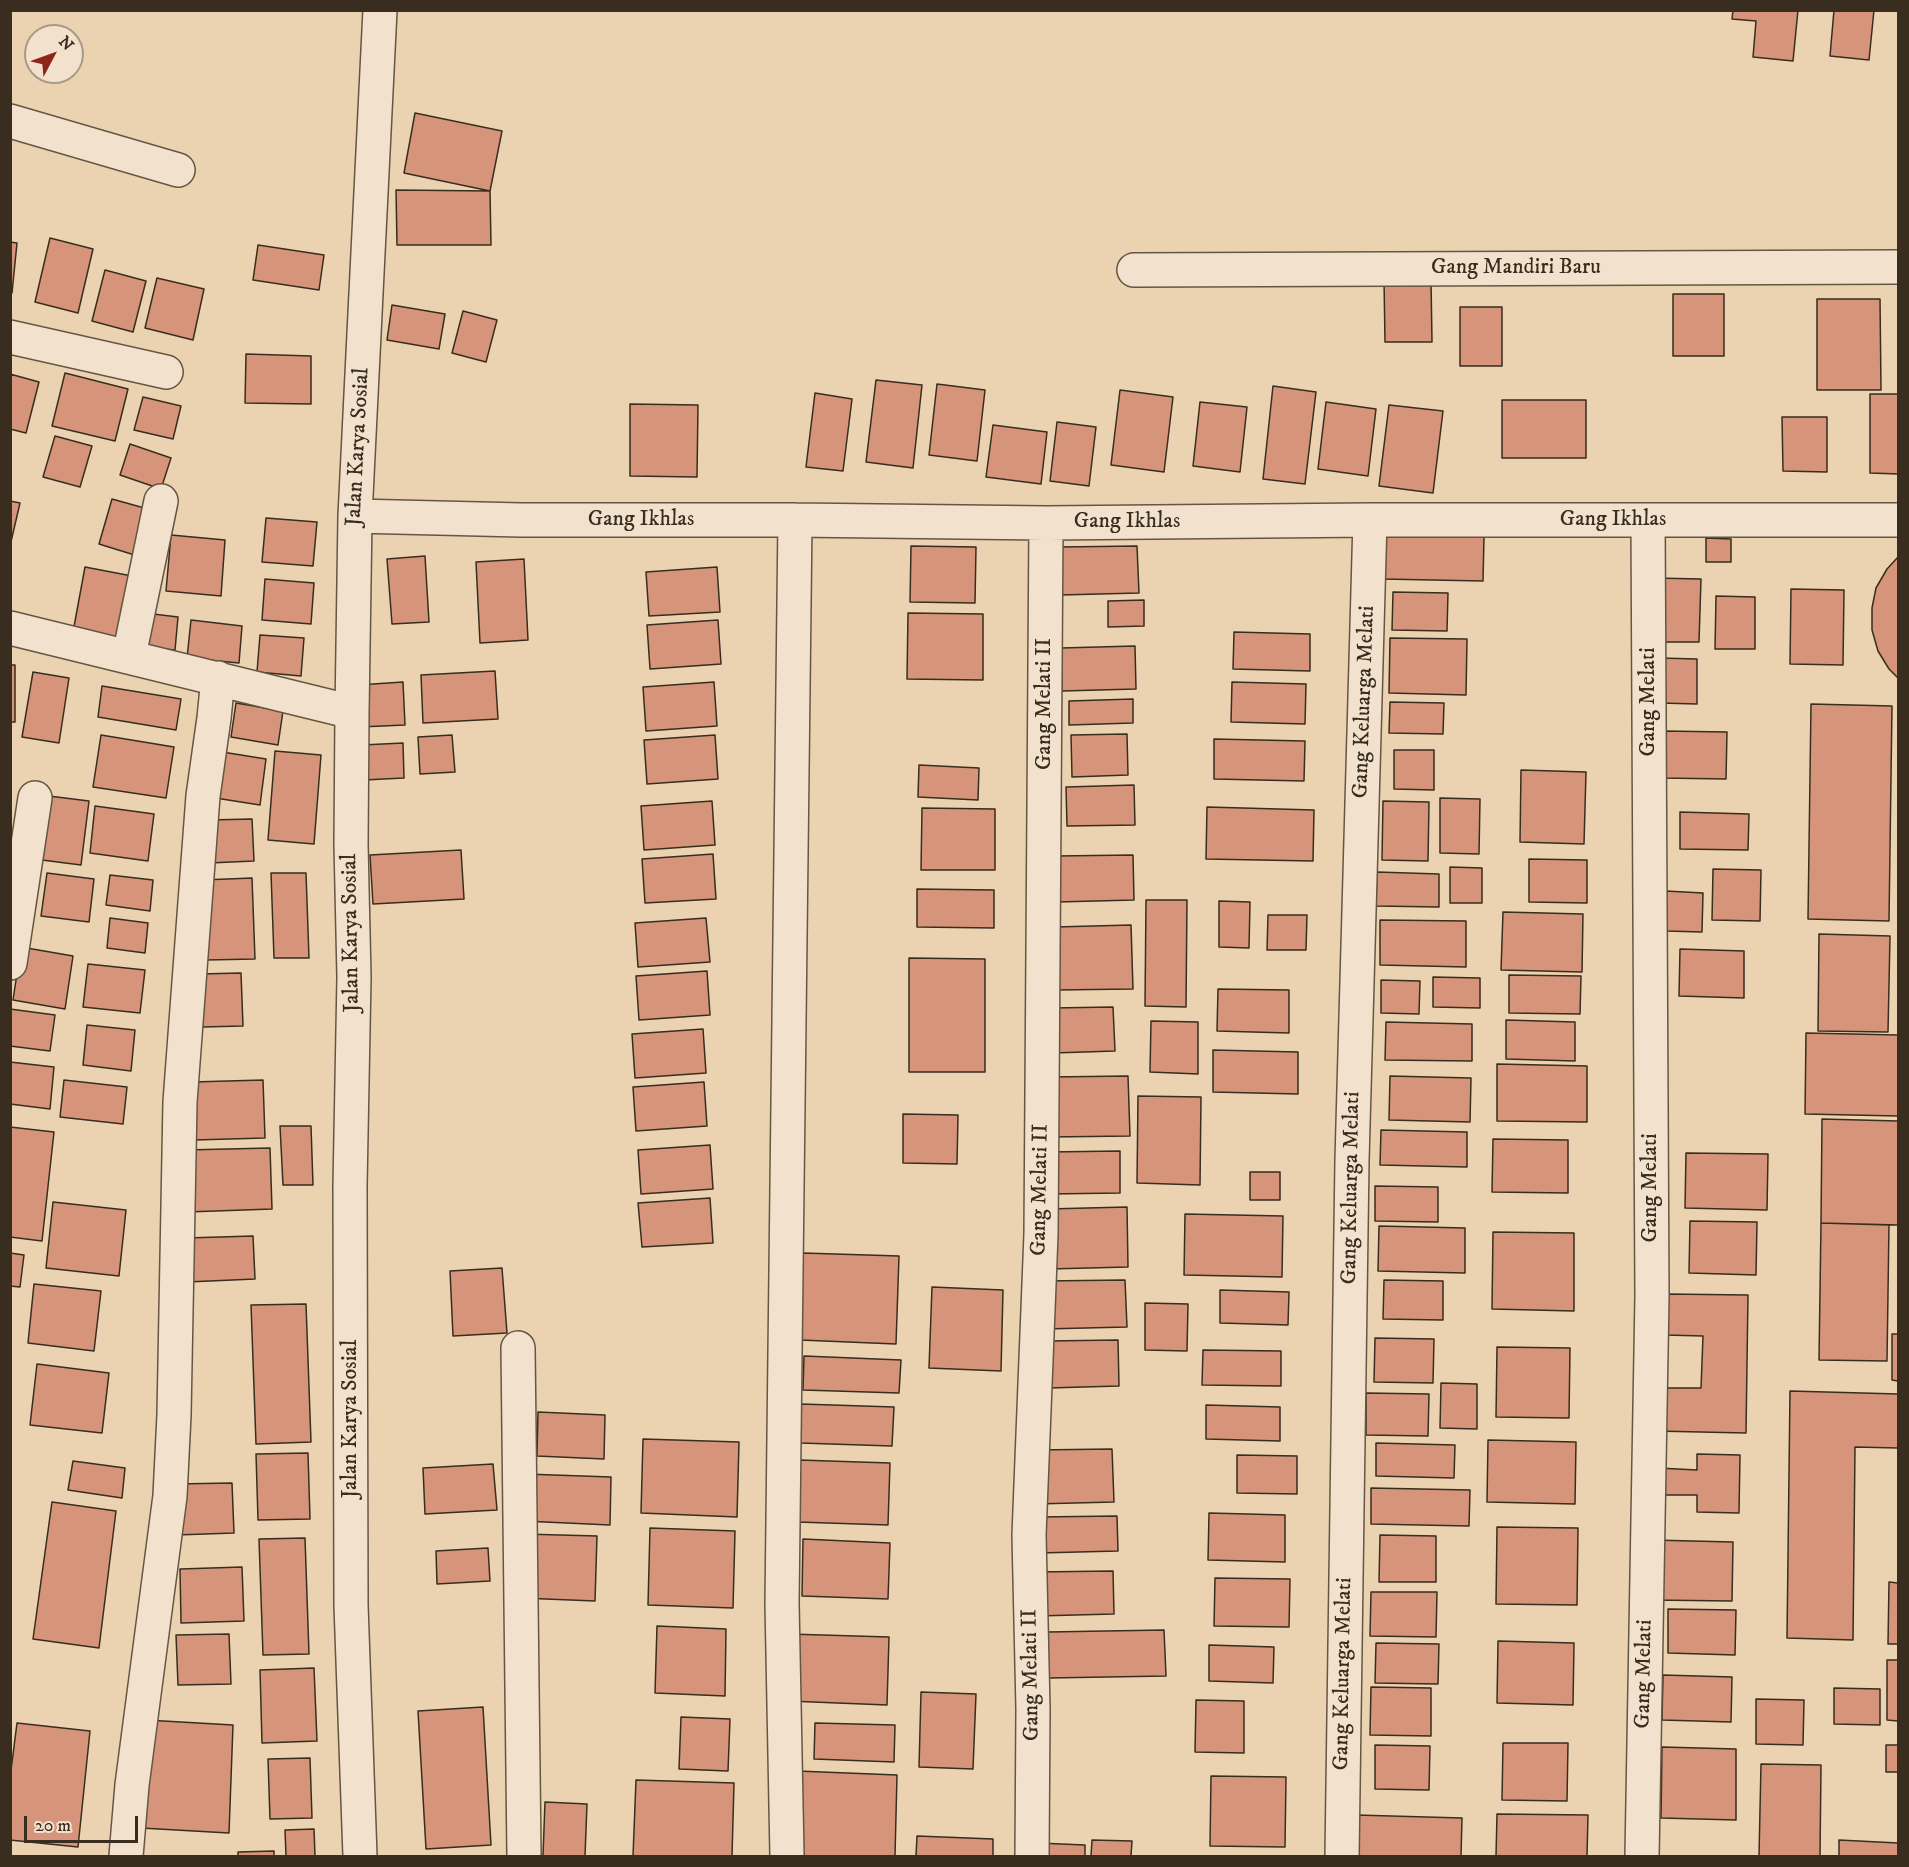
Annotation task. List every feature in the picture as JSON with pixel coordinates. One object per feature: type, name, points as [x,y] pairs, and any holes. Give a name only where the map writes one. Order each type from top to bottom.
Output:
[{"type":"street","name":"Jalan Karya Sosial","points":[[360,1857],[351,1605],[350,1186],[354,977],[351,844],[352,712],[355,516],[380,10]]},
{"type":"street","points":[[10,121],[178,170]]},
{"type":"street","name":"Gang Mandiri Baru","points":[[1134,270],[1899,267]]},
{"type":"street","points":[[10,337],[166,372]]},
{"type":"street","points":[[129,656],[161,501]]},
{"type":"street","name":"Gang Ikhlas","points":[[355,516],[521,520],[795,519],[1046,523],[1648,519],[1899,520]]},
{"type":"street","points":[[787,1857],[782,1603],[795,519]]},
{"type":"street","name":"Gang Melati","points":[[1642,1857],[1652,1296],[1648,519]]},
{"type":"street","name":"Gang Keluarga Melati","points":[[1342,1857],[1352,1161],[1370,520]]},
{"type":"street","name":"Gang Melati II","points":[[1032,1857],[1033,1710],[1029,1535],[1041,1234],[1046,523]]},
{"type":"street","points":[[10,628],[352,712]]},
{"type":"street","points":[[126,1857],[132,1785],[170,1496],[174,1415],[180,1102],[203,796],[218,678]]},
{"type":"street","points":[[10,963],[35,798]]},
{"type":"street","points":[[518,1348],[524,1857]]},
{"type":"building","points":[[1733,10],[1798,10],[1793,61],[1753,57],[1756,21],[1732,19]]},
{"type":"building","points":[[1834,10],[1874,10],[1869,60],[1830,56]]},
{"type":"building","points":[[415,113],[502,131],[490,191],[404,173]]},
{"type":"building","points":[[396,190],[490,191],[491,245],[397,245]]},
{"type":"building","points":[[50,238],[93,249],[78,313],[35,302]]},
{"type":"building","points":[[10,242],[17,243],[12,293],[10,293]]},
{"type":"building","points":[[258,245],[324,255],[319,290],[253,280]]},
{"type":"building","points":[[105,270],[146,281],[133,332],[92,321]]},
{"type":"building","points":[[157,278],[204,289],[193,340],[145,328]]},
{"type":"building","points":[[1384,279],[1431,279],[1432,342],[1385,342]]},
{"type":"building","points":[[1673,294],[1724,294],[1724,356],[1673,356]]},
{"type":"building","points":[[1817,299],[1880,299],[1881,390],[1817,390]]},
{"type":"building","points":[[392,305],[445,314],[439,349],[387,340]]},
{"type":"building","points":[[1460,307],[1502,307],[1502,366],[1460,366]]},
{"type":"building","points":[[463,311],[497,320],[486,362],[452,353]]},
{"type":"building","points":[[246,354],[311,356],[311,404],[245,403]]},
{"type":"building","points":[[65,373],[128,389],[115,441],[52,426]]},
{"type":"building","points":[[10,374],[39,382],[26,433],[10,429]]},
{"type":"building","points":[[876,380],[922,385],[913,468],[866,462]]},
{"type":"building","points":[[937,384],[985,390],[977,461],[929,455]]},
{"type":"building","points":[[1273,386],[1316,392],[1305,484],[1263,479]]},
{"type":"building","points":[[1120,390],[1173,397],[1164,472],[1111,465]]},
{"type":"building","points":[[815,393],[852,399],[843,471],[806,467]]},
{"type":"building","points":[[1870,394],[1898,394],[1898,474],[1870,473]]},
{"type":"building","points":[[143,397],[181,406],[173,439],[134,430]]},
{"type":"building","points":[[1502,400],[1586,400],[1586,458],[1502,458]]},
{"type":"building","points":[[1200,402],[1247,407],[1240,472],[1193,466]]},
{"type":"building","points":[[1326,402],[1376,409],[1368,476],[1318,469]]},
{"type":"building","points":[[630,404],[698,405],[697,477],[630,476]]},
{"type":"building","points":[[1389,405],[1443,411],[1433,493],[1379,486]]},
{"type":"building","points":[[1782,417],[1827,417],[1827,472],[1783,471]]},
{"type":"building","points":[[1057,422],[1096,427],[1089,486],[1050,481]]},
{"type":"building","points":[[993,425],[1047,432],[1041,484],[986,477]]},
{"type":"building","points":[[55,436],[92,446],[80,487],[43,477]]},
{"type":"building","points":[[130,444],[171,458],[161,489],[120,475]]},
{"type":"building","points":[[112,499],[155,511],[141,557],[99,544]]},
{"type":"building","points":[[10,501],[20,503],[10,546]]},
{"type":"building","points":[[266,518],[317,522],[313,566],[262,562]]},
{"type":"building","points":[[171,535],[225,540],[221,596],[166,591]]},
{"type":"building","points":[[1382,536],[1484,537],[1483,581],[1382,579]]},
{"type":"building","points":[[1706,538],[1731,539],[1731,562],[1706,562]]},
{"type":"building","points":[[911,546],[976,547],[975,603],[910,602]]},
{"type":"building","points":[[1137,546],[1139,593],[1060,595],[1059,547]]},
{"type":"building","points":[[425,556],[429,622],[392,624],[387,559]]},
{"type":"building","points":[[1898,557],[1898,678],[1889,669],[1878,651],[1872,630],[1872,608],[1876,588],[1887,569]]},
{"type":"building","points":[[524,559],[528,640],[480,643],[476,562]]},
{"type":"building","points":[[85,567],[132,576],[120,641],[73,632]]},
{"type":"building","points":[[717,567],[720,612],[649,616],[646,572]]},
{"type":"building","points":[[1654,578],[1701,579],[1699,642],[1653,642]]},
{"type":"building","points":[[265,579],[314,583],[311,624],[262,620]]},
{"type":"building","points":[[1791,589],[1844,590],[1843,665],[1790,664]]},
{"type":"building","points":[[1393,592],[1448,593],[1447,631],[1392,630]]},
{"type":"building","points":[[1716,596],[1755,597],[1755,649],[1715,649]]},
{"type":"building","points":[[1144,600],[1144,626],[1108,627],[1108,601]]},
{"type":"building","points":[[145,613],[178,617],[175,650],[142,647]]},
{"type":"building","points":[[908,613],[983,614],[983,680],[907,679]]},
{"type":"building","points":[[191,620],[242,626],[239,663],[187,658]]},
{"type":"building","points":[[718,620],[721,664],[650,669],[647,625]]},
{"type":"building","points":[[1234,632],[1310,634],[1310,671],[1233,669]]},
{"type":"building","points":[[260,635],[304,638],[301,676],[257,672]]},
{"type":"building","points":[[1390,638],[1467,639],[1466,695],[1389,693]]},
{"type":"building","points":[[1135,646],[1136,689],[1062,691],[1061,648]]},
{"type":"building","points":[[1660,658],[1697,659],[1697,704],[1659,703]]},
{"type":"building","points":[[10,665],[15,665],[15,722],[10,722]]},
{"type":"building","points":[[495,671],[498,719],[423,723],[421,675]]},
{"type":"building","points":[[33,672],[69,678],[59,743],[22,737]]},
{"type":"building","points":[[403,682],[405,725],[360,727],[358,685]]},
{"type":"building","points":[[714,682],[717,726],[646,731],[643,687]]},
{"type":"building","points":[[1232,682],[1306,684],[1305,724],[1231,722]]},
{"type":"building","points":[[102,686],[181,699],[176,730],[98,717]]},
{"type":"building","points":[[1133,699],[1133,723],[1069,725],[1069,701]]},
{"type":"building","points":[[1390,702],[1444,703],[1443,734],[1389,733]]},
{"type":"building","points":[[236,703],[283,711],[278,745],[231,737]]},
{"type":"building","points":[[1811,704],[1892,706],[1889,921],[1808,919]]},
{"type":"building","points":[[1663,731],[1727,732],[1726,779],[1662,778]]},
{"type":"building","points":[[1127,734],[1128,775],[1072,777],[1071,735]]},
{"type":"building","points":[[101,735],[174,747],[166,798],[93,787]]},
{"type":"building","points":[[452,735],[455,772],[420,774],[418,737]]},
{"type":"building","points":[[715,735],[718,779],[647,784],[644,740]]},
{"type":"building","points":[[1214,739],[1305,741],[1304,781],[1214,779]]},
{"type":"building","points":[[403,743],[404,778],[364,780],[362,745]]},
{"type":"building","points":[[1394,750],[1434,750],[1434,790],[1394,789]]},
{"type":"building","points":[[216,751],[266,759],[260,805],[209,797]]},
{"type":"building","points":[[275,751],[321,755],[314,844],[268,840]]},
{"type":"building","points":[[919,765],[979,768],[978,800],[918,797]]},
{"type":"building","points":[[1521,770],[1586,772],[1584,844],[1520,842]]},
{"type":"building","points":[[1134,785],[1135,825],[1067,826],[1066,787]]},
{"type":"building","points":[[41,795],[89,801],[81,865],[34,859]]},
{"type":"building","points":[[1440,798],[1480,799],[1479,854],[1440,853]]},
{"type":"building","points":[[712,801],[715,845],[644,850],[641,806]]},
{"type":"building","points":[[1383,801],[1429,802],[1428,861],[1382,860]]},
{"type":"building","points":[[95,806],[154,814],[148,861],[90,853]]},
{"type":"building","points":[[1207,807],[1314,810],[1313,861],[1206,859]]},
{"type":"building","points":[[922,808],[995,809],[995,870],[921,870]]},
{"type":"building","points":[[1680,812],[1749,814],[1748,850],[1680,849]]},
{"type":"building","points":[[252,819],[254,861],[209,863],[208,820]]},
{"type":"building","points":[[461,850],[464,899],[373,904],[370,855]]},
{"type":"building","points":[[713,854],[716,899],[645,903],[642,859]]},
{"type":"building","points":[[1133,855],[1134,900],[1057,902],[1056,856]]},
{"type":"building","points":[[1529,859],[1587,860],[1587,903],[1529,902]]},
{"type":"building","points":[[1450,867],[1482,868],[1482,903],[1450,903]]},
{"type":"building","points":[[1713,869],[1761,870],[1760,921],[1712,920]]},
{"type":"building","points":[[1377,872],[1439,874],[1439,907],[1376,906]]},
{"type":"building","points":[[47,873],[94,879],[89,922],[41,916]]},
{"type":"building","points":[[271,873],[306,873],[309,958],[274,958]]},
{"type":"building","points":[[110,875],[153,880],[150,911],[106,905]]},
{"type":"building","points":[[252,878],[255,959],[206,960],[202,880]]},
{"type":"building","points":[[917,889],[994,890],[994,928],[917,927]]},
{"type":"building","points":[[1666,891],[1703,893],[1702,932],[1666,931]]},
{"type":"building","points":[[1146,900],[1187,900],[1186,1007],[1145,1006]]},
{"type":"building","points":[[1219,901],[1250,902],[1249,948],[1219,947]]},
{"type":"building","points":[[1503,912],[1583,914],[1582,972],[1501,970]]},
{"type":"building","points":[[1268,915],[1307,915],[1306,950],[1267,950]]},
{"type":"building","points":[[110,918],[148,923],[145,953],[107,948]]},
{"type":"building","points":[[706,918],[710,962],[638,967],[635,923]]},
{"type":"building","points":[[1380,920],[1466,921],[1466,967],[1380,965]]},
{"type":"building","points":[[1131,925],[1133,989],[1055,990],[1054,927]]},
{"type":"building","points":[[1819,934],[1890,936],[1888,1032],[1818,1031]]},
{"type":"building","points":[[21,947],[73,956],[65,1009],[13,1000]]},
{"type":"building","points":[[1680,949],[1744,951],[1744,998],[1679,996]]},
{"type":"building","points":[[909,958],[985,959],[985,1072],[909,1072]]},
{"type":"building","points":[[88,964],[145,970],[140,1013],[83,1007]]},
{"type":"building","points":[[707,971],[710,1015],[639,1020],[636,976]]},
{"type":"building","points":[[241,973],[243,1026],[202,1027],[199,974]]},
{"type":"building","points":[[1509,975],[1581,976],[1580,1014],[1509,1013]]},
{"type":"building","points":[[1433,977],[1480,978],[1480,1008],[1433,1007]]},
{"type":"building","points":[[1381,980],[1420,981],[1419,1014],[1381,1013]]},
{"type":"building","points":[[1218,989],[1289,990],[1289,1033],[1217,1031]]},
{"type":"building","points":[[1113,1007],[1115,1051],[1053,1053],[1051,1008]]},
{"type":"building","points":[[10,1009],[55,1015],[50,1051],[10,1046]]},
{"type":"building","points":[[1506,1020],[1575,1022],[1575,1061],[1506,1059]]},
{"type":"building","points":[[1151,1021],[1198,1022],[1198,1074],[1150,1072]]},
{"type":"building","points":[[1386,1022],[1472,1024],[1472,1061],[1385,1060]]},
{"type":"building","points":[[87,1025],[135,1030],[131,1071],[83,1065]]},
{"type":"building","points":[[703,1029],[706,1073],[635,1078],[632,1034]]},
{"type":"building","points":[[1806,1033],[1898,1035],[1898,1116],[1805,1114]]},
{"type":"building","points":[[1213,1050],[1298,1052],[1298,1094],[1213,1092]]},
{"type":"building","points":[[10,1062],[54,1067],[50,1109],[10,1104]]},
{"type":"building","points":[[1497,1064],[1587,1066],[1587,1122],[1497,1121]]},
{"type":"building","points":[[1128,1076],[1130,1136],[1049,1137],[1048,1077]]},
{"type":"building","points":[[1390,1076],[1471,1078],[1470,1122],[1389,1120]]},
{"type":"building","points":[[64,1080],[127,1087],[123,1124],[60,1117]]},
{"type":"building","points":[[263,1080],[265,1138],[194,1140],[192,1082]]},
{"type":"building","points":[[704,1082],[707,1126],[636,1131],[633,1087]]},
{"type":"building","points":[[1138,1096],[1201,1097],[1200,1185],[1137,1183]]},
{"type":"building","points":[[903,1114],[958,1115],[957,1164],[903,1163]]},
{"type":"building","points":[[1822,1119],[1898,1121],[1898,1225],[1821,1223]]},
{"type":"building","points":[[280,1126],[311,1126],[313,1185],[283,1185]]},
{"type":"building","points":[[10,1127],[54,1132],[42,1241],[10,1237]]},
{"type":"building","points":[[1381,1130],[1467,1132],[1467,1167],[1380,1165]]},
{"type":"building","points":[[1493,1139],[1568,1140],[1568,1193],[1492,1192]]},
{"type":"building","points":[[710,1145],[713,1189],[641,1194],[638,1150]]},
{"type":"building","points":[[270,1148],[272,1209],[187,1212],[185,1150]]},
{"type":"building","points":[[1120,1151],[1120,1193],[1048,1194],[1047,1152]]},
{"type":"building","points":[[1686,1153],[1768,1154],[1767,1210],[1685,1208]]},
{"type":"building","points":[[1250,1172],[1280,1172],[1280,1200],[1250,1200]]},
{"type":"building","points":[[1375,1186],[1438,1187],[1438,1222],[1375,1221]]},
{"type":"building","points":[[710,1198],[713,1243],[642,1247],[638,1203]]},
{"type":"building","points":[[53,1202],[126,1210],[119,1276],[46,1268]]},
{"type":"building","points":[[1127,1207],[1128,1267],[1049,1269],[1047,1209]]},
{"type":"building","points":[[1185,1214],[1283,1216],[1282,1277],[1184,1275]]},
{"type":"building","points":[[1690,1221],[1757,1222],[1756,1275],[1689,1273]]},
{"type":"building","points":[[1821,1223],[1889,1225],[1887,1361],[1819,1360]]},
{"type":"building","points":[[1379,1226],[1465,1228],[1465,1273],[1378,1271]]},
{"type":"building","points":[[1493,1232],[1574,1233],[1574,1311],[1492,1309]]},
{"type":"building","points":[[253,1236],[255,1279],[187,1282],[186,1238]]},
{"type":"building","points":[[10,1253],[24,1255],[20,1287],[10,1286]]},
{"type":"building","points":[[803,1253],[899,1256],[896,1344],[800,1340]]},
{"type":"building","points":[[502,1268],[507,1333],[453,1336],[450,1271]]},
{"type":"building","points":[[1125,1280],[1127,1327],[1044,1329],[1043,1281]]},
{"type":"building","points":[[1384,1280],[1443,1281],[1443,1320],[1383,1319]]},
{"type":"building","points":[[34,1284],[101,1291],[94,1351],[28,1343]]},
{"type":"building","points":[[932,1287],[1003,1290],[1001,1371],[929,1368]]},
{"type":"building","points":[[1220,1290],[1289,1292],[1288,1325],[1220,1323]]},
{"type":"building","points":[[1666,1294],[1748,1295],[1746,1433],[1655,1431],[1656,1388],[1701,1388],[1703,1336],[1665,1335]]},
{"type":"building","points":[[1145,1303],[1188,1304],[1187,1351],[1145,1350]]},
{"type":"building","points":[[306,1304],[311,1442],[256,1444],[251,1305]]},
{"type":"building","points":[[1892,1334],[1898,1334],[1898,1381],[1892,1380]]},
{"type":"building","points":[[1375,1338],[1434,1339],[1433,1383],[1374,1382]]},
{"type":"building","points":[[1118,1340],[1119,1386],[1048,1388],[1047,1341]]},
{"type":"building","points":[[1497,1347],[1570,1348],[1569,1418],[1496,1417]]},
{"type":"building","points":[[1203,1350],[1281,1351],[1281,1386],[1202,1385]]},
{"type":"building","points":[[804,1356],[901,1360],[899,1393],[803,1390]]},
{"type":"building","points":[[37,1364],[109,1373],[102,1433],[30,1425]]},
{"type":"building","points":[[1441,1383],[1477,1384],[1477,1429],[1440,1428]]},
{"type":"building","points":[[1790,1391],[1898,1394],[1898,1448],[1855,1447],[1853,1640],[1787,1638]]},
{"type":"building","points":[[1366,1393],[1429,1394],[1428,1436],[1366,1435]]},
{"type":"building","points":[[801,1404],[894,1407],[892,1446],[800,1443]]},
{"type":"building","points":[[1206,1405],[1280,1407],[1280,1441],[1206,1439]]},
{"type":"building","points":[[538,1412],[605,1415],[604,1459],[537,1456]]},
{"type":"building","points":[[643,1439],[739,1442],[737,1517],[641,1513]]},
{"type":"building","points":[[1488,1440],[1576,1442],[1575,1504],[1487,1502]]},
{"type":"building","points":[[1376,1443],[1455,1445],[1454,1478],[1376,1476]]},
{"type":"building","points":[[1112,1449],[1114,1502],[1035,1504],[1035,1450]]},
{"type":"building","points":[[308,1453],[310,1519],[258,1520],[256,1454]]},
{"type":"building","points":[[1697,1454],[1740,1455],[1739,1513],[1697,1512],[1697,1495],[1658,1495],[1658,1468],[1697,1470]]},
{"type":"building","points":[[1237,1455],[1297,1456],[1297,1494],[1237,1493]]},
{"type":"building","points":[[799,1460],[890,1463],[888,1525],[797,1522]]},
{"type":"building","points":[[73,1461],[125,1468],[122,1498],[68,1490]]},
{"type":"building","points":[[493,1464],[497,1510],[425,1514],[423,1468]]},
{"type":"building","points":[[525,1474],[611,1477],[610,1525],[523,1521]]},
{"type":"building","points":[[232,1483],[234,1533],[176,1535],[175,1484]]},
{"type":"building","points":[[1371,1488],[1470,1490],[1469,1526],[1371,1524]]},
{"type":"building","points":[[52,1502],[116,1511],[99,1648],[33,1639]]},
{"type":"building","points":[[1209,1513],[1285,1515],[1285,1562],[1208,1560]]},
{"type":"building","points":[[1117,1516],[1118,1551],[1038,1553],[1037,1517]]},
{"type":"building","points":[[1497,1527],[1578,1528],[1577,1605],[1496,1604]]},
{"type":"building","points":[[650,1528],[735,1531],[733,1608],[648,1605]]},
{"type":"building","points":[[523,1534],[597,1536],[595,1601],[521,1598]]},
{"type":"building","points":[[1380,1535],[1436,1536],[1436,1582],[1379,1582]]},
{"type":"building","points":[[305,1538],[309,1654],[263,1655],[259,1539]]},
{"type":"building","points":[[803,1539],[890,1543],[888,1599],[802,1596]]},
{"type":"building","points":[[1652,1540],[1733,1542],[1732,1601],[1651,1600]]},
{"type":"building","points":[[488,1548],[490,1581],[437,1584],[436,1551]]},
{"type":"building","points":[[242,1567],[244,1621],[181,1623],[180,1569]]},
{"type":"building","points":[[1113,1571],[1114,1614],[1036,1616],[1034,1572]]},
{"type":"building","points":[[1215,1578],[1290,1579],[1289,1627],[1214,1626]]},
{"type":"building","points":[[1889,1582],[1898,1583],[1898,1644],[1888,1644]]},
{"type":"building","points":[[1371,1592],[1437,1592],[1436,1637],[1370,1636]]},
{"type":"building","points":[[1668,1609],[1736,1610],[1735,1655],[1668,1653]]},
{"type":"building","points":[[657,1626],[726,1629],[725,1696],[655,1693]]},
{"type":"building","points":[[1164,1630],[1166,1676],[1048,1678],[1047,1632]]},
{"type":"building","points":[[229,1634],[231,1684],[178,1685],[176,1635]]},
{"type":"building","points":[[789,1634],[889,1637],[887,1705],[788,1701]]},
{"type":"building","points":[[1498,1641],[1574,1643],[1573,1705],[1497,1703]]},
{"type":"building","points":[[1376,1643],[1439,1644],[1438,1684],[1375,1683]]},
{"type":"building","points":[[1209,1645],[1274,1647],[1273,1683],[1209,1681]]},
{"type":"building","points":[[1887,1660],[1898,1660],[1898,1721],[1887,1720]]},
{"type":"building","points":[[314,1668],[317,1741],[262,1743],[260,1670]]},
{"type":"building","points":[[1663,1675],[1732,1677],[1731,1722],[1662,1720]]},
{"type":"building","points":[[1371,1687],[1431,1688],[1431,1736],[1370,1735]]},
{"type":"building","points":[[1834,1688],[1880,1689],[1880,1725],[1834,1724]]},
{"type":"building","points":[[921,1692],[976,1694],[973,1769],[919,1767]]},
{"type":"building","points":[[1756,1699],[1804,1700],[1803,1745],[1756,1744]]},
{"type":"building","points":[[1196,1700],[1244,1701],[1244,1753],[1195,1752]]},
{"type":"building","points":[[483,1707],[491,1845],[426,1849],[418,1711]]},
{"type":"building","points":[[681,1717],[730,1719],[728,1771],[679,1769]]},
{"type":"building","points":[[146,1720],[233,1725],[229,1833],[141,1828]]},
{"type":"building","points":[[17,1723],[90,1731],[78,1847],[10,1840],[10,1778]]},
{"type":"building","points":[[815,1723],[895,1725],[894,1762],[814,1759]]},
{"type":"building","points":[[1503,1743],[1568,1743],[1567,1801],[1502,1800]]},
{"type":"building","points":[[1375,1745],[1430,1746],[1429,1790],[1375,1789]]},
{"type":"building","points":[[1886,1745],[1898,1745],[1898,1772],[1886,1772]]},
{"type":"building","points":[[1662,1747],[1736,1749],[1736,1820],[1661,1818]]},
{"type":"building","points":[[310,1758],[312,1818],[270,1819],[268,1759]]},
{"type":"building","points":[[1761,1764],[1821,1765],[1820,1856],[1759,1856]]},
{"type":"building","points":[[797,1771],[897,1775],[895,1856],[794,1856]]},
{"type":"building","points":[[1211,1776],[1286,1777],[1285,1847],[1210,1846]]},
{"type":"building","points":[[636,1780],[734,1783],[732,1856],[633,1856]]},
{"type":"building","points":[[545,1802],[587,1804],[585,1856],[543,1856]]},
{"type":"building","points":[[1497,1814],[1588,1815],[1587,1856],[1496,1856]]},
{"type":"building","points":[[1356,1815],[1462,1818],[1461,1856],[1355,1856]]},
{"type":"building","points":[[314,1829],[315,1856],[286,1856],[285,1830]]},
{"type":"building","points":[[917,1836],[993,1839],[993,1856],[916,1856]]},
{"type":"building","points":[[1092,1840],[1132,1841],[1131,1856],[1091,1856]]},
{"type":"building","points":[[1839,1840],[1898,1843],[1898,1856],[1839,1856]]},
{"type":"building","points":[[1038,1843],[1085,1845],[1085,1856],[1037,1856]]},
{"type":"building","points":[[274,1851],[274,1856],[238,1856],[238,1852]]}]
